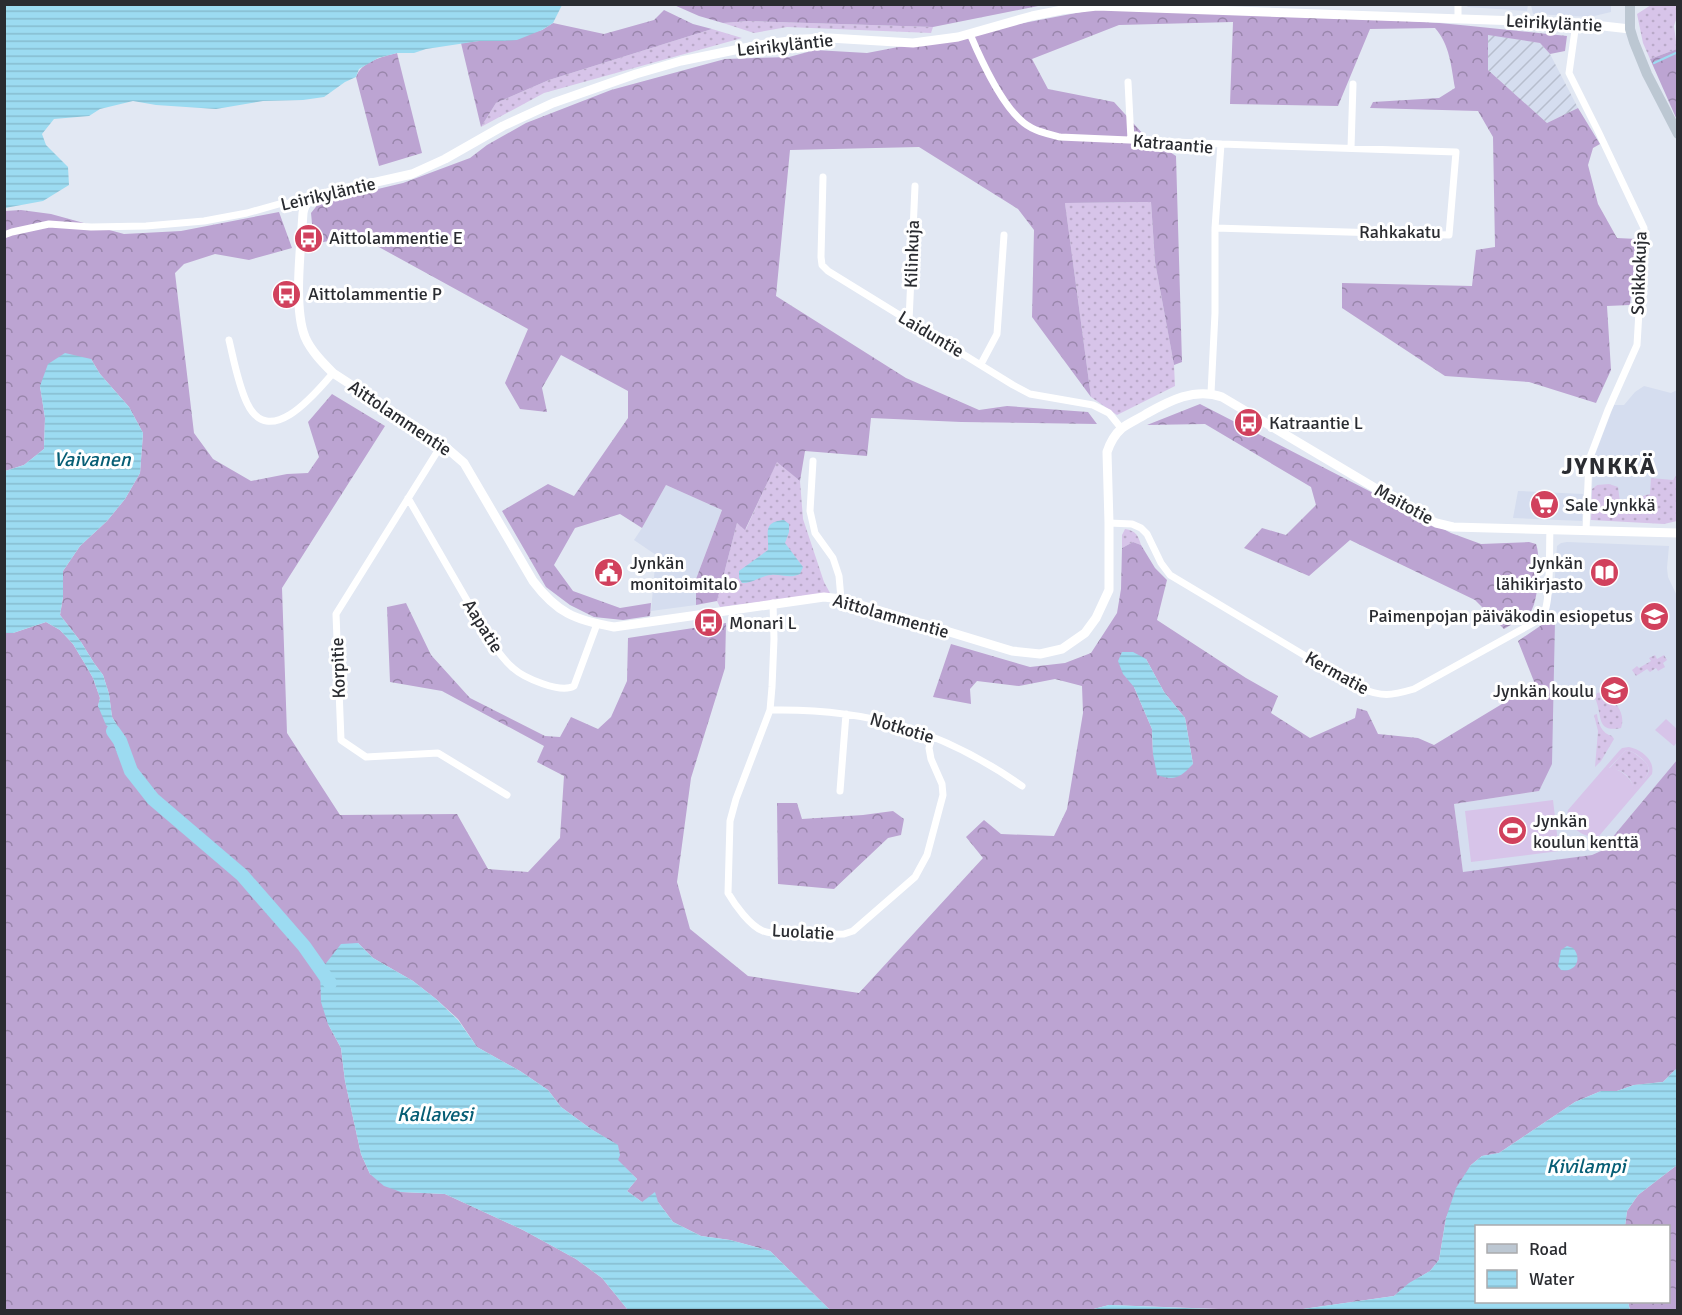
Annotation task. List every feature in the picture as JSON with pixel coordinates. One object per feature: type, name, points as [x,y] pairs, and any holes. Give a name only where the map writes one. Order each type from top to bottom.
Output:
[{"type":"main road","points":[[1630,4],[1630,29],[1634,42],[1677,134]]},
{"type":"street","points":[[1458,4],[1458,19]]},
{"type":"street","name":"Leirikyläntie","points":[[4,235],[49,224],[91,227],[146,226],[204,221],[279,204],[306,202],[315,196],[412,174],[446,159],[503,126],[553,103],[636,74],[681,61],[759,45],[804,39],[829,38],[913,43],[958,38],[1032,16],[1097,5],[1576,23],[1630,29]]},
{"type":"street","name":"Soikkokuja","points":[[1576,23],[1569,74],[1644,228],[1637,345],[1589,460],[1586,530]]},
{"type":"street","name":"Katraantie","points":[[970,34],[1005,102],[1023,123],[1035,130],[1060,137],[1221,144],[1215,228],[1215,313],[1211,393]]},
{"type":"street","points":[[1128,82],[1131,140]]},
{"type":"street","points":[[1351,148],[1353,84]]},
{"type":"street","name":"Rahkakatu","points":[[1215,228],[1449,235],[1456,152],[1221,144]]},
{"type":"street","name":"Laiduntie","points":[[824,177],[821,257],[822,265],[828,271],[1013,385],[1030,394],[1093,405],[1109,413],[1121,429]]},
{"type":"street","name":"Kilinkuja","points":[[909,321],[915,186]]},
{"type":"street","name":"Aittolammentie","points":[[306,202],[302,224],[300,315],[305,337],[319,359],[333,373],[442,444],[464,463],[533,581],[545,597],[566,612],[597,624],[614,627],[627,626],[824,597],[841,599],[1012,651],[1040,654],[1062,649],[1085,633],[1096,618],[1108,590],[1107,452],[1113,438],[1121,429]]},
{"type":"street","points":[[981,364],[997,333],[1004,235]]},
{"type":"street","points":[[229,340],[248,405],[264,421],[273,421],[292,415],[306,404],[333,373]]},
{"type":"street","points":[[1121,429],[1157,408],[1186,395],[1211,393]]},
{"type":"street","name":"Maitotie","points":[[1211,393],[1222,397],[1436,523],[1453,527],[1677,533]]},
{"type":"street","name":"Korpitie","points":[[442,444],[336,614],[341,740],[366,757],[438,753],[507,795]]},
{"type":"street","points":[[813,460],[810,511],[815,533],[833,558],[839,576],[841,599]]},
{"type":"street","name":"Aapatie","points":[[408,498],[487,635],[514,669],[539,682],[569,689],[574,686],[597,624]]},
{"type":"street","name":"Kermatie","points":[[1109,523],[1132,524],[1141,528],[1147,534],[1161,563],[1170,575],[1359,688],[1375,694],[1393,695],[1414,688],[1533,622],[1544,613],[1548,584],[1550,530]]},
{"type":"street","name":"Luolatie","points":[[773,603],[774,639],[770,710],[736,799],[730,821],[728,892],[756,927],[766,932],[844,934],[853,931],[915,877],[927,855],[943,795],[942,784],[931,759],[929,748],[932,736]]},
{"type":"street","name":"Notkotie","points":[[770,710],[806,710],[846,714],[908,727],[954,745],[1022,786]]},
{"type":"street","points":[[840,791],[846,714]]},
{"type":"shaded area","points":[[1531,4],[1611,5],[1611,12],[1590,17],[1533,14]]},
{"type":"shaded area","points":[[1465,5],[1528,5],[1527,11]]},
{"type":"shaded area","points":[[1651,5],[1677,5],[1674,26],[1677,49],[1650,59],[1643,43],[1637,14]]},
{"type":"shaded area","points":[[748,21],[933,27],[931,33],[787,27],[754,33],[723,23]]},
{"type":"shaded area","points":[[712,29],[742,38],[544,93],[481,127],[496,103],[549,80]]},
{"type":"shaded area","points":[[1488,34],[1540,43],[1550,54],[1578,108],[1547,123],[1488,70]]},
{"type":"shaded area","points":[[1151,202],[1155,262],[1174,365],[1175,386],[1117,415],[1091,397],[1065,203]]},
{"type":"shaded area","points":[[1677,385],[1678,474],[1673,480],[1650,494],[1620,502],[1597,485],[1592,489],[1593,460],[1614,405],[1624,405],[1635,392],[1644,386],[1671,393],[1677,390]]},
{"type":"shaded area","points":[[777,461],[800,481],[803,519],[824,582],[830,593],[720,607],[717,601],[737,523],[746,529]]},
{"type":"shaded area","points":[[1677,474],[1677,521],[1664,524],[1591,520],[1592,489],[1597,485],[1609,484],[1618,487],[1620,502],[1650,494],[1651,478],[1673,480]]},
{"type":"shaded area","points":[[666,485],[722,510],[696,579],[696,605],[651,611],[656,555],[634,540]]},
{"type":"shaded area","points":[[1518,491],[1583,494],[1582,521],[1513,518]]},
{"type":"shaded area","points":[[1125,529],[1136,534],[1141,545],[1133,542],[1122,548],[1122,535]]},
{"type":"shaded area","name":"Jynkän koulu","points":[[1567,542],[1669,546],[1668,577],[1678,598],[1677,760],[1601,851],[1592,855],[1463,873],[1454,804],[1539,791],[1554,621],[1546,622],[1550,596],[1554,592],[1557,546]]},
{"type":"shaded area","points":[[1655,655],[1657,659],[1664,655],[1667,660],[1663,663],[1665,667],[1658,671],[1656,668],[1650,672],[1647,669],[1636,676],[1632,670],[1651,661],[1649,658]]},
{"type":"shaded area","points":[[1607,692],[1619,709],[1622,718],[1621,728],[1607,728],[1603,725],[1595,698],[1597,693]]},
{"type":"shaded area","points":[[1597,714],[1601,728],[1614,739],[1595,767],[1598,731],[1594,715]]},
{"type":"shaded area","points":[[1666,719],[1677,729],[1677,742],[1674,746],[1655,730]]},
{"type":"shaded area","points":[[1622,748],[1634,748],[1643,753],[1652,764],[1652,774],[1599,836],[1582,834],[1569,821],[1568,810]],"holes":[[[1626,750],[1635,753],[1645,762],[1649,770],[1634,790],[1625,775],[1609,768]]]},
{"type":"shaded area","points":[[1626,750],[1639,756],[1648,768],[1646,776],[1633,792],[1632,783],[1626,775],[1617,770],[1608,770]]},
{"type":"shaded area","name":"Jynkän koulun kenttä","points":[[1553,800],[1559,851],[1471,862],[1465,811]]},
{"type":"green space","points":[[674,5],[1043,5],[933,27],[748,21],[723,23]]},
{"type":"green space","points":[[1097,9],[1410,21],[1567,36],[1565,51],[1550,54],[1540,43],[1488,35],[1488,70],[1547,123],[1578,108],[1600,144],[1593,148],[1588,165],[1598,204],[1617,238],[1637,239],[1630,305],[1607,306],[1611,370],[1596,403],[1529,382],[1445,376],[1342,308],[1342,283],[1472,286],[1476,250],[1495,247],[1493,137],[1478,111],[1370,108],[1373,102],[1439,98],[1455,88],[1447,49],[1435,28],[1370,29],[1338,106],[1230,104],[1233,22],[1119,25],[1032,59],[1048,89],[1114,102],[1144,135],[1176,156],[1182,362],[1174,365],[1155,262],[1151,202],[1065,203],[1091,397],[1032,317],[1034,230],[1018,209],[919,147],[790,150],[776,296],[906,378],[979,410],[1007,406],[1088,412],[1097,424],[871,418],[867,456],[805,451],[800,481],[777,462],[745,530],[737,523],[717,601],[696,605],[696,579],[722,510],[666,485],[642,528],[620,514],[575,528],[554,565],[573,591],[620,608],[651,603],[650,616],[623,620],[594,617],[570,605],[546,587],[502,511],[548,484],[574,496],[628,418],[628,391],[561,355],[542,388],[547,412],[520,409],[505,383],[528,329],[357,235],[314,244],[311,213],[319,203],[403,183],[470,158],[487,145],[526,123],[611,90],[725,59],[789,57],[815,50],[867,53]]},
{"type":"green space","points":[[664,10],[693,24],[712,29],[549,80],[496,103],[481,127],[461,43],[503,41],[542,30],[553,23],[604,34],[654,20]]},
{"type":"green space","points":[[1677,49],[1677,120],[1650,59]]},
{"type":"green space","points":[[397,53],[422,153],[379,166],[356,77],[368,63]]},
{"type":"green space","points":[[21,210],[51,214],[124,234],[181,231],[279,212],[292,248],[249,260],[215,254],[184,264],[175,273],[194,433],[213,459],[251,481],[287,474],[308,473],[319,457],[308,422],[332,394],[385,426],[282,588],[287,733],[340,815],[457,814],[488,869],[528,872],[560,838],[564,776],[537,762],[544,746],[442,691],[390,682],[387,607],[406,603],[431,655],[470,698],[545,736],[560,737],[571,717],[598,729],[611,717],[627,681],[628,638],[726,623],[725,668],[691,778],[677,882],[690,929],[748,976],[859,993],[983,858],[966,837],[984,820],[1001,834],[1054,836],[1067,809],[1083,713],[1082,686],[1055,679],[1019,686],[977,681],[970,689],[971,704],[933,697],[951,644],[1030,667],[1065,663],[1091,653],[1117,613],[1121,589],[1122,548],[1133,542],[1141,545],[1155,568],[1167,580],[1157,620],[1278,696],[1271,713],[1310,738],[1355,718],[1357,708],[1367,711],[1378,734],[1418,738],[1434,745],[1535,684],[1518,641],[1546,622],[1555,621],[1552,764],[1539,791],[1454,804],[1463,872],[1592,855],[1601,851],[1677,760],[1677,1068],[1663,1082],[1634,1085],[1617,1091],[1601,1091],[1575,1102],[1499,1153],[1482,1156],[1471,1165],[1446,1218],[1439,1260],[1430,1271],[1394,1296],[1296,1310],[1109,1305],[1090,1310],[830,1310],[770,1251],[730,1240],[701,1236],[673,1222],[658,1202],[642,1202],[627,1191],[637,1179],[617,1160],[617,1145],[561,1107],[548,1090],[477,1047],[458,1019],[436,999],[413,981],[373,958],[358,943],[328,1024],[341,1048],[345,1081],[361,1154],[370,1174],[401,1192],[445,1194],[523,1230],[576,1259],[602,1278],[628,1310],[5,1310],[5,633],[13,633],[46,622],[60,630],[73,644],[93,678],[100,698],[98,706],[117,725],[112,717],[109,694],[103,675],[60,615],[63,571],[80,546],[107,521],[125,499],[140,473],[143,433],[129,407],[100,374],[91,359],[40,386],[45,418],[44,449],[24,465],[5,471],[5,211]],"holes":[[[1146,659],[1164,692],[1185,718],[1193,764],[1153,754],[1152,729],[1134,687]]]},
{"type":"green space","points":[[1200,404],[1451,533],[1481,544],[1529,542],[1536,544],[1538,580],[1535,601],[1529,614],[1504,629],[1475,600],[1350,540],[1309,576],[1244,548],[1262,528],[1286,535],[1316,505],[1311,487],[1205,424],[1147,425]]},
{"type":"green space","points":[[777,803],[797,803],[802,819],[893,811],[904,819],[901,835],[888,838],[834,889],[778,884]]},
{"type":"green space","points":[[1677,1165],[1677,1310],[1630,1310],[1628,1303],[1670,1303],[1670,1225],[1625,1225],[1627,1211],[1638,1195]]},
{"type":"water","points":[[5,4],[562,5],[553,23],[517,40],[479,41],[378,58],[359,69],[356,77],[324,97],[263,101],[216,109],[133,101],[100,109],[89,116],[54,119],[42,134],[46,145],[68,167],[69,185],[43,201],[5,208]]},
{"type":"water","name":"Vaivanen","points":[[65,353],[91,359],[100,374],[129,407],[143,433],[140,473],[125,499],[107,521],[80,546],[63,571],[60,615],[103,675],[109,694],[112,717],[117,725],[113,731],[106,725],[98,706],[100,698],[93,678],[73,644],[60,630],[46,622],[13,633],[5,633],[5,471],[24,465],[44,449],[45,418],[40,386],[48,364]]},
{"type":"water","points":[[784,520],[789,524],[785,543],[803,567],[800,574],[771,575],[742,583],[739,571],[768,550],[768,529],[772,523]]},
{"type":"water","points":[[1122,652],[1133,652],[1146,659],[1164,692],[1185,718],[1193,764],[1177,777],[1168,778],[1157,775],[1152,729],[1134,687],[1123,674],[1118,661]]},
{"type":"water","name":"Kallavesi","points":[[358,943],[373,958],[413,981],[436,999],[458,1020],[477,1047],[548,1090],[561,1107],[618,1145],[620,1155],[618,1160],[637,1179],[627,1191],[642,1202],[655,1192],[658,1202],[673,1222],[701,1236],[730,1240],[770,1251],[830,1310],[628,1310],[602,1278],[576,1259],[523,1230],[445,1194],[401,1192],[384,1186],[370,1174],[361,1154],[345,1081],[341,1048],[328,1024],[321,1002],[320,971],[341,944]]},
{"type":"water","points":[[1567,946],[1576,952],[1577,961],[1574,967],[1561,970],[1558,966],[1561,950]]},
{"type":"water","name":"Kivilampi","points":[[1677,1068],[1677,1165],[1638,1195],[1627,1211],[1625,1225],[1475,1225],[1475,1303],[1628,1303],[1630,1310],[1296,1310],[1394,1296],[1409,1283],[1430,1271],[1439,1260],[1446,1218],[1456,1188],[1471,1165],[1482,1156],[1499,1153],[1575,1102],[1601,1091],[1617,1091],[1634,1085],[1663,1082]]},
{"type":"water","points":[[1109,1305],[1236,1310],[1090,1310]]},
{"type":"waterway","points":[[1654,63],[1678,52]]},
{"type":"waterway","points":[[113,731],[120,741],[131,771],[153,799],[242,875],[304,946],[330,983]]},
{"type":"place","name":"Aittolammentie E","points":[[308,238]]},
{"type":"place","name":"Aittolammentie P","points":[[287,294]]},
{"type":"place","name":"Katraantie L","points":[[1248,423]]},
{"type":"place","name":"Sale Jynkkä","points":[[1544,505]]},
{"type":"place","name":"Jynkän monitoimitalo","points":[[609,573]]},
{"type":"place","name":"Jynkän lähikirjasto","points":[[1604,573]]},
{"type":"place","name":"Paimenpojan päiväkodin esiopetus","points":[[1654,616]]},
{"type":"place","name":"Monari L","points":[[708,623]]},
{"type":"place","name":"Jynkän koulu","points":[[1615,691]]},
{"type":"place","name":"Jynkän koulun kenttä","points":[[1512,831]]},
{"type":"district","name":"JYNKKÄ","points":[[1609,466]]}]
